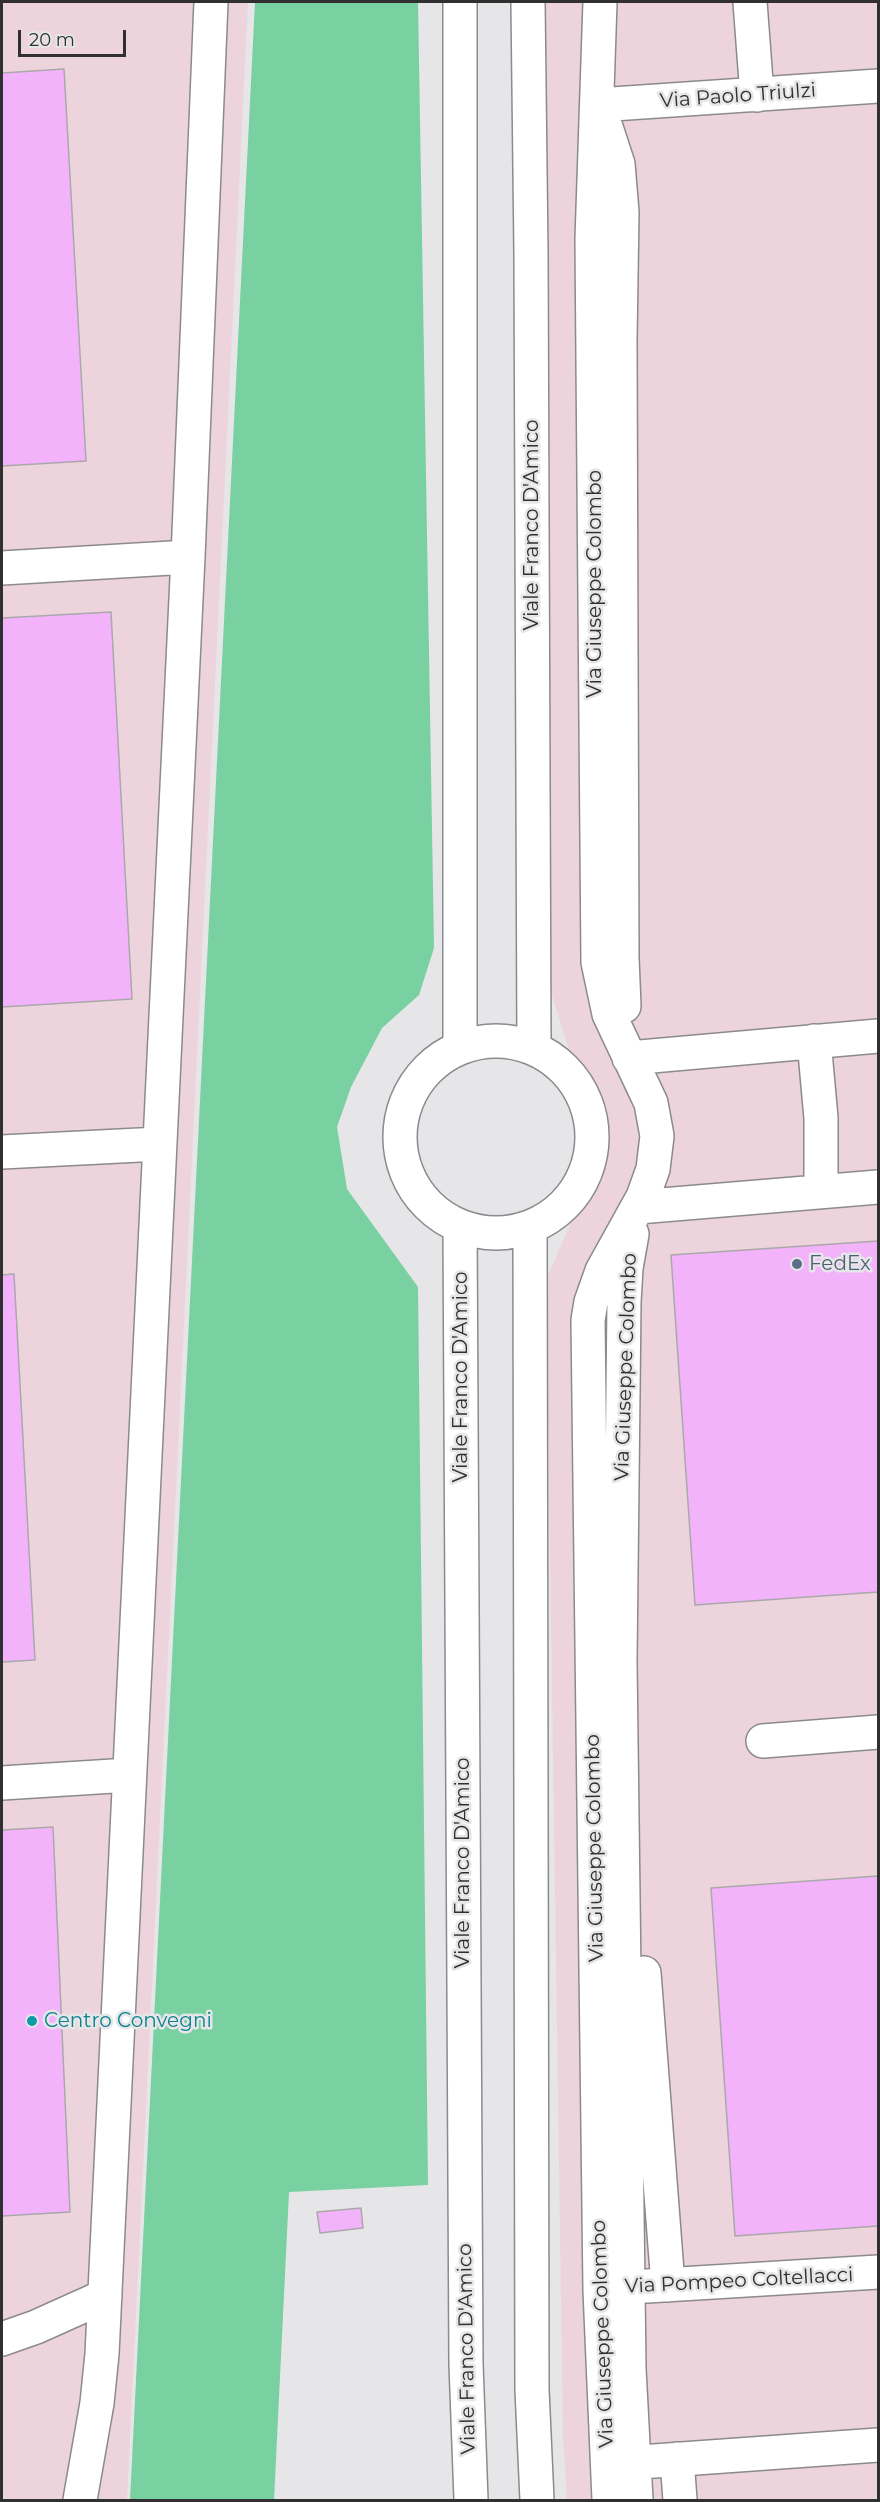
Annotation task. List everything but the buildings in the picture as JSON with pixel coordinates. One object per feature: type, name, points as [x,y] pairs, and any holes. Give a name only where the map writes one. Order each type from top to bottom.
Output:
[{"type":"street","points":[[80,2500],[98,2395],[105,2296],[188,557],[211,2]]},
{"type":"street","points":[[460,2],[460,1047]]},
{"type":"street","name":"Viale Franco D'Amico","points":[[528,2],[534,1048]]},
{"type":"street","name":"Via Giuseppe Colombo","points":[[600,2],[592,239],[598,962],[609,1014],[651,1103],[657,1136],[653,1169],[638,1207],[603,1271],[591,1302],[588,1320],[620,2464],[609,2500]]},
{"type":"street","points":[[750,2],[757,95]]},
{"type":"street","name":"Via Paolo Triulzi","points":[[598,105],[879,86]]},
{"type":"street","points":[[2,568],[188,557]]},
{"type":"street","points":[[629,1058],[879,1036]]},
{"type":"street","points":[[484,1041],[501,1041],[534,1048],[562,1065],[582,1091],[592,1123],[591,1155],[579,1186],[558,1211],[530,1227],[507,1233],[483,1233],[460,1226],[432,1209],[412,1184],[401,1153],[401,1120],[412,1090],[433,1065],[460,1047],[484,1041]]},
{"type":"street","points":[[814,1041],[820,1118],[821,1191]]},
{"type":"street","points":[[2,1152],[159,1144]]},
{"type":"street","points":[[638,1207],[879,1187]]},
{"type":"street","name":"Via Giuseppe Colombo","points":[[614,2288],[624,1302],[628,1253],[638,1207]]},
{"type":"street","name":"Viale Franco D'Amico","points":[[460,1226],[466,2316],[471,2500]]},
{"type":"street","points":[[530,1227],[532,2390],[537,2500]]},
{"type":"street","points":[[620,1661],[668,2285]]},
{"type":"street","points":[[763,1741],[879,1732]]},
{"type":"street","points":[[2,1783],[129,1775]]},
{"type":"street","name":"Via Pompeo Coltellacci","points":[[614,2288],[879,2272]]},
{"type":"street","points":[[2,2339],[36,2327],[105,2296]]},
{"type":"street","points":[[620,2464],[879,2445]]},
{"type":"street","points":[[677,2459],[680,2500]]},
{"type":"street","name":"Via Giuseppe Colombo","points":[[620,2464],[636,2500]]},
{"type":"shaded area","points":[[2,2],[248,2],[127,2500],[2,2500]]},
{"type":"shaded area","points":[[535,2],[878,2],[878,2500],[567,2500],[563,2436],[546,1280],[583,1195],[597,1151],[591,1103],[571,1056],[550,989]]},
{"type":"green space","points":[[255,2],[418,2],[434,948],[419,995],[382,1028],[351,1087],[337,1127],[347,1189],[418,1287],[428,2185],[289,2192],[274,2500],[130,2500]]},
{"type":"place","name":"FedEx","points":[[797,1264]]},
{"type":"place","name":"Centro Convegni","points":[[32,2021]]}]
